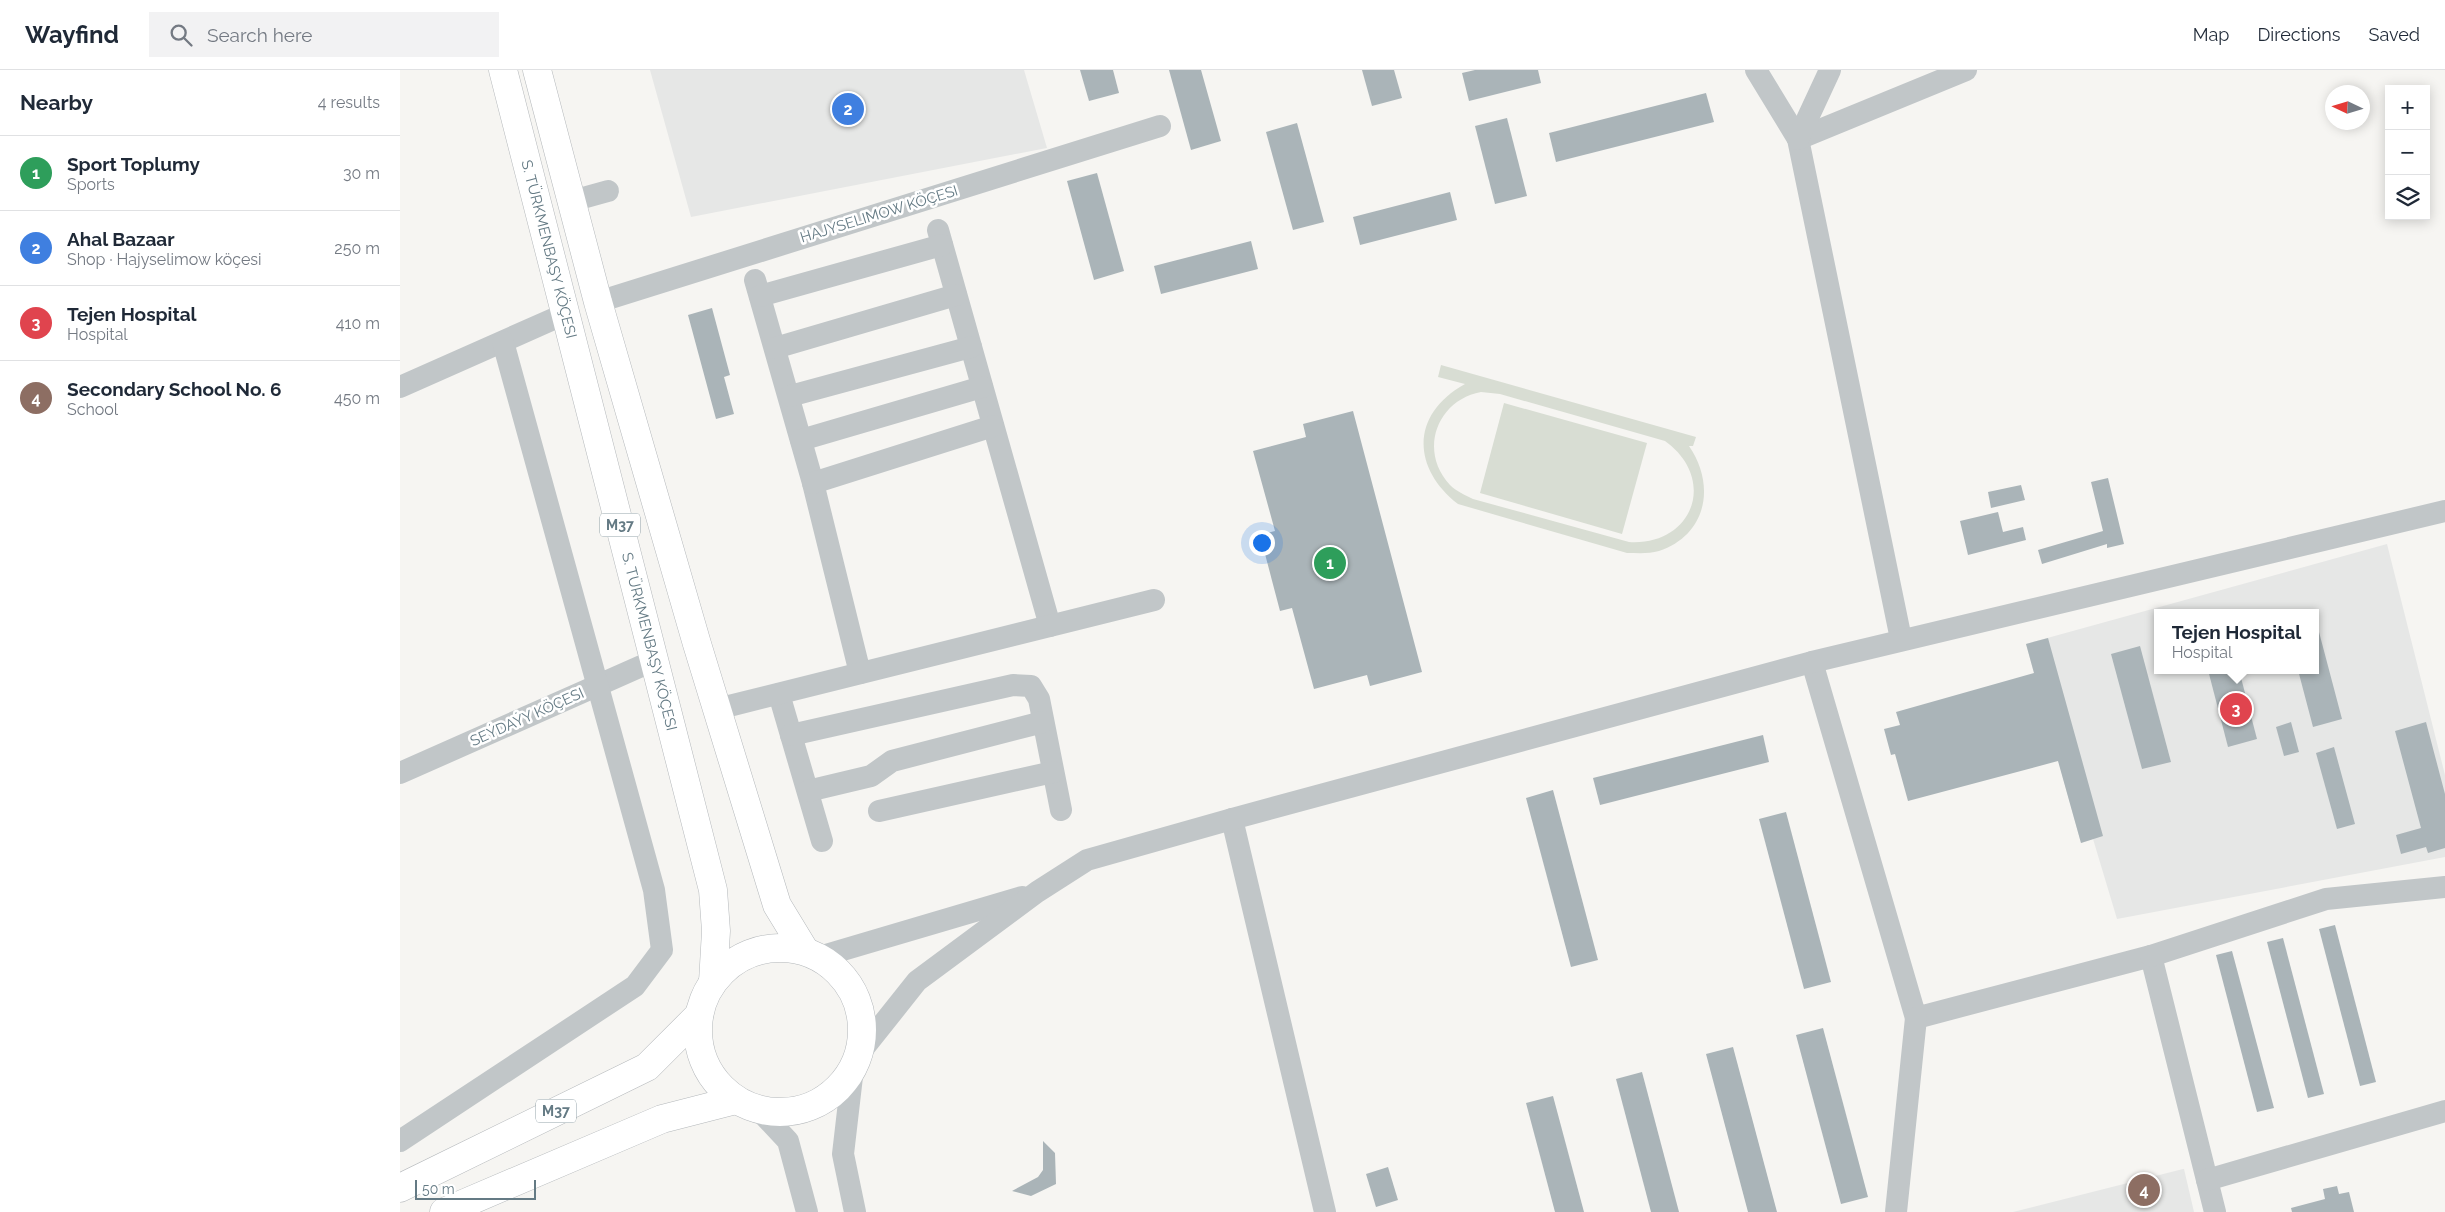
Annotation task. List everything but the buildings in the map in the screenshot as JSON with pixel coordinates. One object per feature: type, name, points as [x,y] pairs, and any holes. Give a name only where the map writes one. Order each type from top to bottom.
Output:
[{"type":"highway","name":"S. TÜRKMENBAŞY KÖÇESI","points":[[503,70],[567,313],[713,890],[716,932],[713,982]]},
{"type":"highway","name":"M37","points":[[537,70],[598,302],[717,709],[777,905],[812,954]]},
{"type":"highway","points":[[444,1212],[662,1119],[747,1105],[784,1113],[809,1108],[831,1096],[848,1077],[856,1061],[862,1016],[847,981],[812,954],[779,947],[754,951],[731,964],[713,982],[704,998],[699,1015],[698,1039],[704,1063],[717,1084],[747,1105]]},
{"type":"highway","name":"M37","points":[[400,1188],[647,1067],[699,1015]]},
{"type":"street","points":[[1756,70],[1798,139],[1902,640]]},
{"type":"street","points":[[1798,139],[1830,70]]},
{"type":"street","points":[[1798,139],[1966,70]]},
{"type":"street","name":"HAJYSELIMOW KÖÇESI","points":[[598,302],[1160,126]]},
{"type":"street","points":[[572,201],[608,191]]},
{"type":"street","points":[[860,673],[790,396],[774,348],[758,288],[940,237],[1050,626]]},
{"type":"street","points":[[774,348],[956,295]]},
{"type":"street","points":[[400,387],[567,313]]},
{"type":"street","points":[[400,1141],[635,986],[662,950],[654,890],[503,342]]},
{"type":"street","points":[[790,396],[970,347]]},
{"type":"street","points":[[801,440],[982,387]]},
{"type":"street","points":[[813,483],[993,426]]},
{"type":"street","points":[[854,1212],[844,1154],[856,1061],[917,981],[1037,892],[1087,860],[1232,818],[1812,662],[2445,511]]},
{"type":"street","points":[[717,709],[1154,600]]},
{"type":"street","name":"SEÝDAÝY KÖÇESI","points":[[400,773],[655,660]]},
{"type":"street","points":[[1812,662],[1916,1018],[1896,1212]]},
{"type":"street","points":[[791,735],[1013,685],[1031,686],[1040,700],[1061,810]]},
{"type":"street","points":[[779,694],[822,841]]},
{"type":"street","points":[[808,792],[872,776],[892,761],[1043,722]]},
{"type":"street","points":[[879,810],[1053,772]]},
{"type":"street","points":[[1232,818],[1325,1212]]},
{"type":"street","points":[[1916,1018],[2151,956],[2326,898],[2445,887]]},
{"type":"street","points":[[812,954],[1037,892]]},
{"type":"street","points":[[2151,956],[2215,1212]]},
{"type":"street","points":[[747,1105],[788,1142],[808,1212]]},
{"type":"street","points":[[2207,1180],[2445,1112]]},
{"type":"shaded area","points":[[650,70],[1024,70],[1047,148],[691,217]]},
{"type":"shaded area","points":[[1441,365],[1696,437],[1693,446],[1689,446],[1697,461],[1704,492],[1702,507],[1697,521],[1688,533],[1675,543],[1659,551],[1627,553],[1458,504],[1443,489],[1432,474],[1425,458],[1424,441],[1427,425],[1435,410],[1447,396],[1465,384],[1438,377]],"holes":[[[1481,392],[1500,394],[1665,441],[1681,456],[1691,473],[1694,491],[1691,507],[1682,522],[1669,533],[1651,540],[1629,542],[1473,499],[1455,489],[1440,472],[1435,457],[1434,443],[1437,429],[1443,416],[1453,405],[1466,397]]]},
{"type":"shaded area","points":[[1504,403],[1647,443],[1622,534],[1480,493]]},
{"type":"shaded area","points":[[2387,544],[2445,775],[2445,857],[2117,919],[2093,839],[2081,843],[2026,644]]},
{"type":"shaded area","points":[[2183,1169],[2194,1212],[2013,1212]]},
{"type":"place","name":"Ahal Bazaar","points":[[848,109]]},
{"type":"place","name":"Sport Toplumy","points":[[1330,563]]},
{"type":"place","name":"Tejen Hospital","points":[[2236,709]]},
{"type":"place","name":"Secondary School No. 6","points":[[2144,1190]]}]
